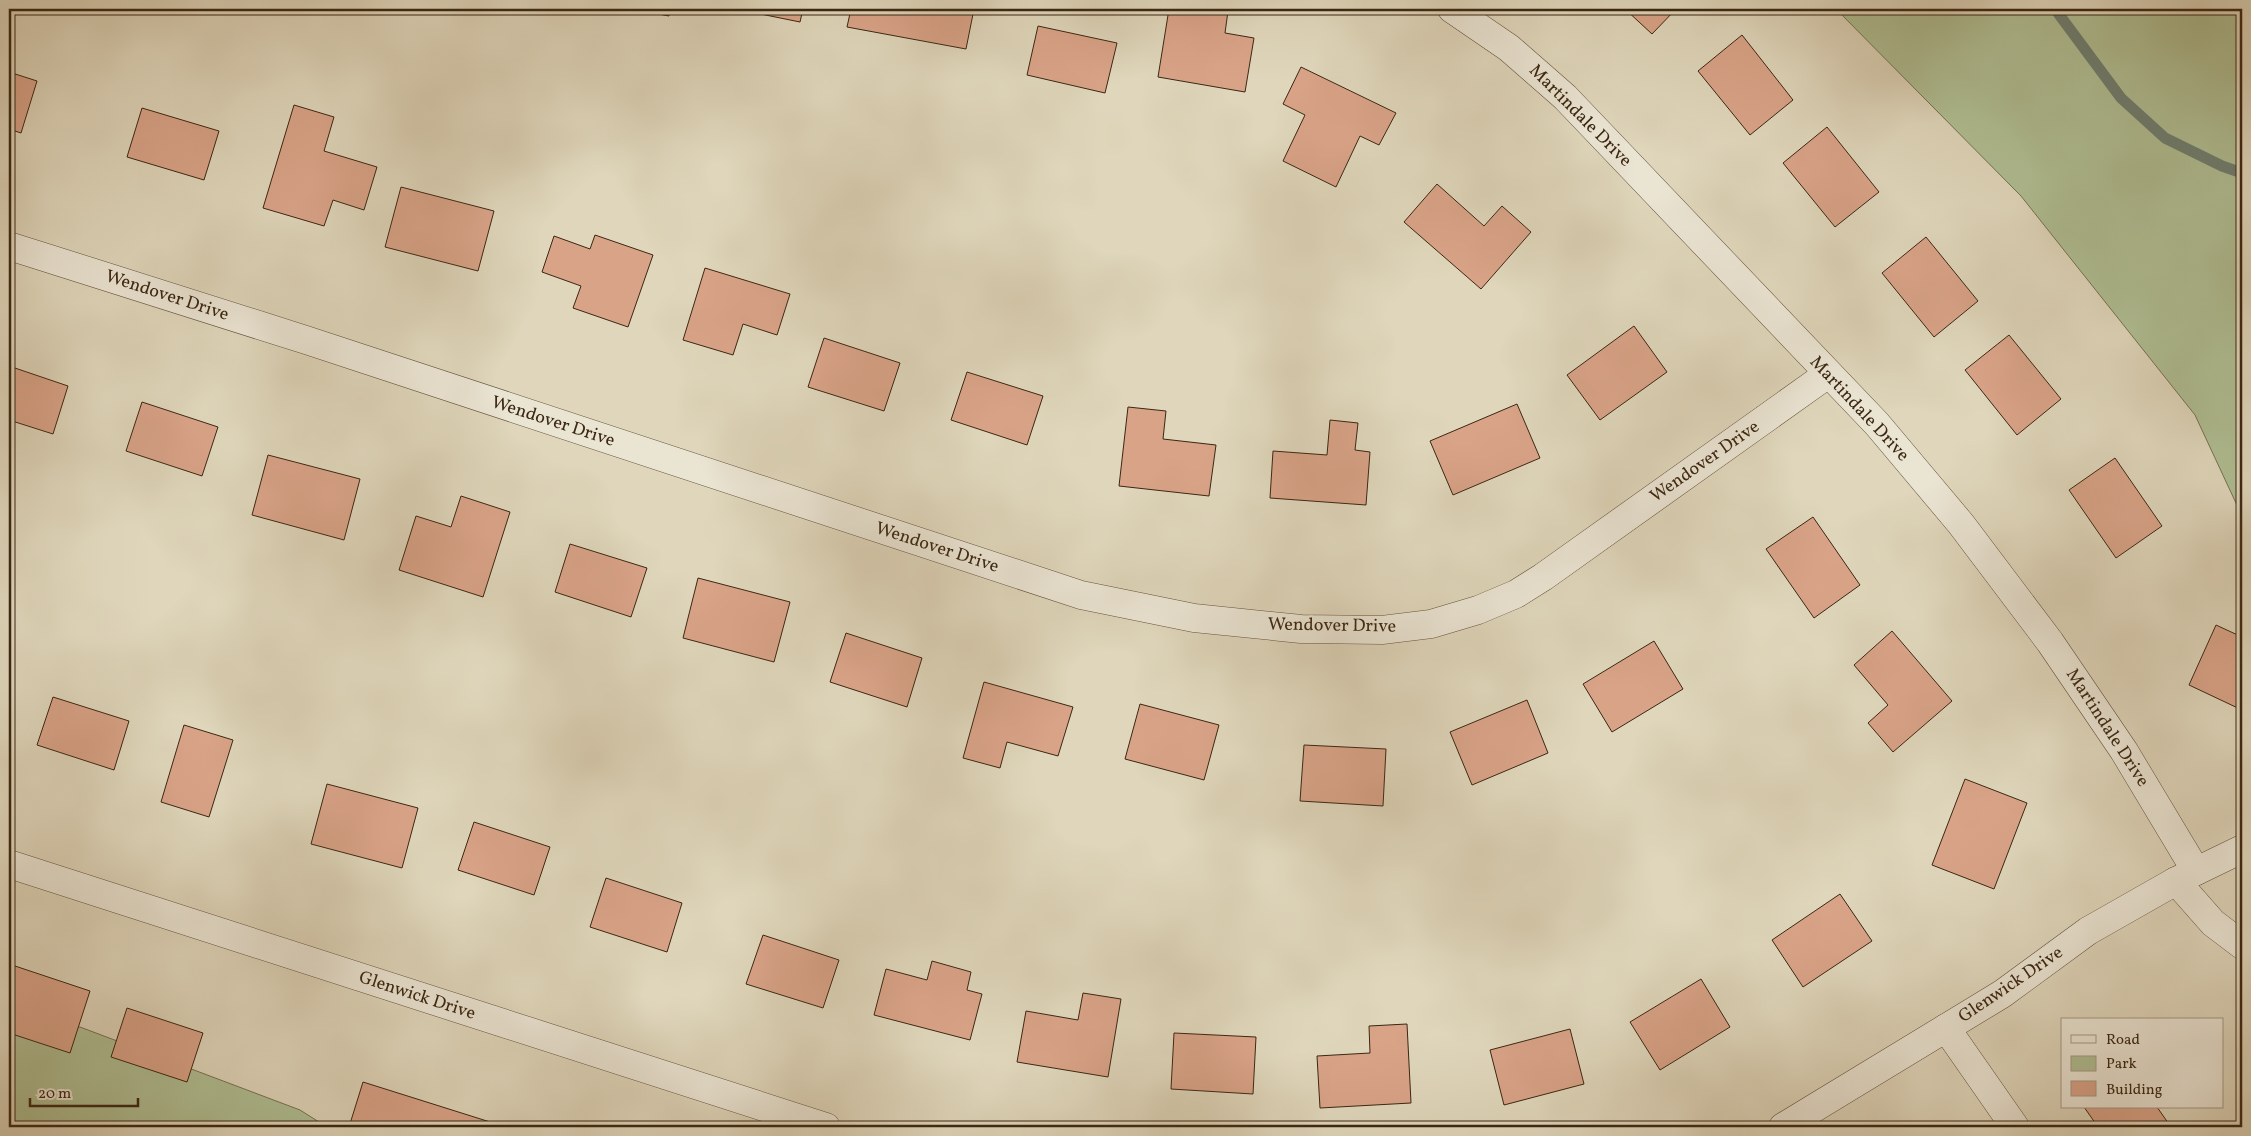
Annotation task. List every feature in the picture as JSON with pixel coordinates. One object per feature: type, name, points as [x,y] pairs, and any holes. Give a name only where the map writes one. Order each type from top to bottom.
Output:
[{"type":"street","name":"Martindale Drive","points":[[1452,9],[1509,48],[1564,97],[1877,424],[1961,524],[2050,642],[2124,751],[2186,876],[2213,923],[2242,945]]},
{"type":"street","name":"Wendover Drive","points":[[9,246],[306,340],[1081,595],[1194,618],[1301,629],[1382,630],[1431,624],[1478,610],[1516,594],[1543,577],[1828,374]]},
{"type":"street","name":"Glenwick Drive","points":[[1783,1127],[2002,994],[2088,932],[2186,876],[2242,850]]},
{"type":"street","name":"Glenwick Drive","points":[[9,864],[826,1127]]},
{"type":"street","points":[[1946,1028],[2015,1127]]},
{"type":"green space","points":[[1836,9],[2242,9],[2242,516],[2195,415],[2021,196]]},
{"type":"green space","points":[[9,1023],[80,1027],[300,1110],[327,1127],[9,1127]]},
{"type":"building","points":[[631,9],[670,9],[669,16]]},
{"type":"building","points":[[736,9],[803,9],[800,22]]},
{"type":"building","points":[[851,9],[974,9],[966,49],[847,27]]},
{"type":"building","points":[[1169,9],[1214,9],[1228,11],[1225,33],[1254,38],[1245,92],[1158,77]]},
{"type":"building","points":[[1625,9],[1676,9],[1652,34]]},
{"type":"building","points":[[1038,26],[1117,43],[1105,93],[1027,75]]},
{"type":"building","points":[[1742,35],[1793,100],[1750,135],[1698,71]]},
{"type":"building","points":[[1301,67],[1396,113],[1379,145],[1360,136],[1336,187],[1283,161],[1305,115],[1283,104]]},
{"type":"building","points":[[9,72],[37,81],[21,133],[9,129]]},
{"type":"building","points":[[294,105],[334,117],[324,151],[377,167],[364,210],[333,200],[324,226],[263,208]]},
{"type":"building","points":[[142,108],[219,131],[204,180],[127,157]]},
{"type":"building","points":[[1827,127],[1879,192],[1835,227],[1783,163]]},
{"type":"building","points":[[1437,184],[1484,226],[1502,206],[1531,232],[1481,289],[1404,222]]},
{"type":"building","points":[[401,187],[494,211],[478,271],[385,247]]},
{"type":"building","points":[[595,235],[653,255],[628,327],[573,308],[581,286],[542,272],[554,236],[590,249]]},
{"type":"building","points":[[1926,237],[1978,301],[1934,337],[1882,273]]},
{"type":"building","points":[[705,268],[790,294],[777,335],[743,324],[733,355],[683,340]]},
{"type":"building","points":[[1634,326],[1667,372],[1600,420],[1567,375]]},
{"type":"building","points":[[2009,335],[2061,399],[2017,435],[1965,370]]},
{"type":"building","points":[[824,338],[900,363],[884,411],[808,387]]},
{"type":"building","points":[[9,366],[68,386],[53,434],[9,420]]},
{"type":"building","points":[[967,372],[1043,396],[1027,445],[951,420]]},
{"type":"building","points":[[142,402],[218,427],[202,476],[126,451]]},
{"type":"building","points":[[1517,404],[1540,458],[1453,495],[1430,441]]},
{"type":"building","points":[[1128,407],[1166,411],[1163,439],[1216,445],[1209,496],[1119,486]]},
{"type":"building","points":[[1330,420],[1358,423],[1355,450],[1370,452],[1366,505],[1270,498],[1273,451],[1327,455]]},
{"type":"building","points":[[268,455],[360,479],[344,540],[252,515]]},
{"type":"building","points":[[2115,458],[2162,526],[2116,558],[2069,490]]},
{"type":"building","points":[[461,496],[510,512],[483,597],[399,570],[416,516],[451,527]]},
{"type":"building","points":[[1813,517],[1860,585],[1814,618],[1766,549]]},
{"type":"building","points":[[570,544],[647,568],[631,617],[555,592]]},
{"type":"building","points":[[698,578],[790,602],[774,662],[683,638]]},
{"type":"building","points":[[2216,625],[2242,637],[2242,710],[2189,685]]},
{"type":"building","points":[[1892,631],[1952,701],[1893,752],[1868,723],[1888,705],[1854,665]]},
{"type":"building","points":[[846,633],[922,658],[907,707],[830,682]]},
{"type":"building","points":[[1654,641],[1683,689],[1612,732],[1583,684]]},
{"type":"building","points":[[984,682],[1073,707],[1058,756],[1007,742],[1000,768],[963,758]]},
{"type":"building","points":[[53,697],[129,721],[114,770],[37,745]]},
{"type":"building","points":[[1527,700],[1548,753],[1472,785],[1450,732]]},
{"type":"building","points":[[1140,704],[1219,725],[1204,780],[1125,759]]},
{"type":"building","points":[[184,725],[233,740],[209,817],[161,802]]},
{"type":"building","points":[[1304,745],[1386,749],[1383,806],[1300,801]]},
{"type":"building","points":[[1965,779],[2027,803],[1994,889],[1932,865]]},
{"type":"building","points":[[327,784],[418,808],[402,868],[311,844]]},
{"type":"building","points":[[474,822],[550,847],[534,895],[458,870]]},
{"type":"building","points":[[606,878],[682,903],[667,952],[590,927]]},
{"type":"building","points":[[1840,894],[1872,941],[1803,987],[1772,940]]},
{"type":"building","points":[[763,935],[839,960],[823,1008],[746,984]]},
{"type":"building","points":[[932,961],[971,972],[967,990],[982,994],[970,1040],[874,1015],[886,969],[927,980]]},
{"type":"building","points":[[9,964],[90,991],[70,1053],[9,1033]]},
{"type":"building","points":[[1701,979],[1730,1027],[1660,1070],[1630,1022]]},
{"type":"building","points":[[1083,993],[1121,999],[1108,1077],[1017,1062],[1026,1011],[1078,1020]]},
{"type":"building","points":[[127,1008],[203,1033],[187,1082],[111,1057]]},
{"type":"building","points":[[1407,1024],[1411,1103],[1320,1108],[1317,1056],[1370,1053],[1369,1026]]},
{"type":"building","points":[[1570,1029],[1584,1084],[1504,1105],[1490,1050]]},
{"type":"building","points":[[1174,1033],[1256,1037],[1253,1094],[1171,1089]]},
{"type":"building","points":[[363,1082],[506,1127],[349,1127]]},
{"type":"building","points":[[2085,1108],[2158,1108],[2171,1127],[2098,1127]]},
{"type":"waterway","points":[[2055,9],[2121,98],[2165,138],[2222,166],[2242,173]]}]
